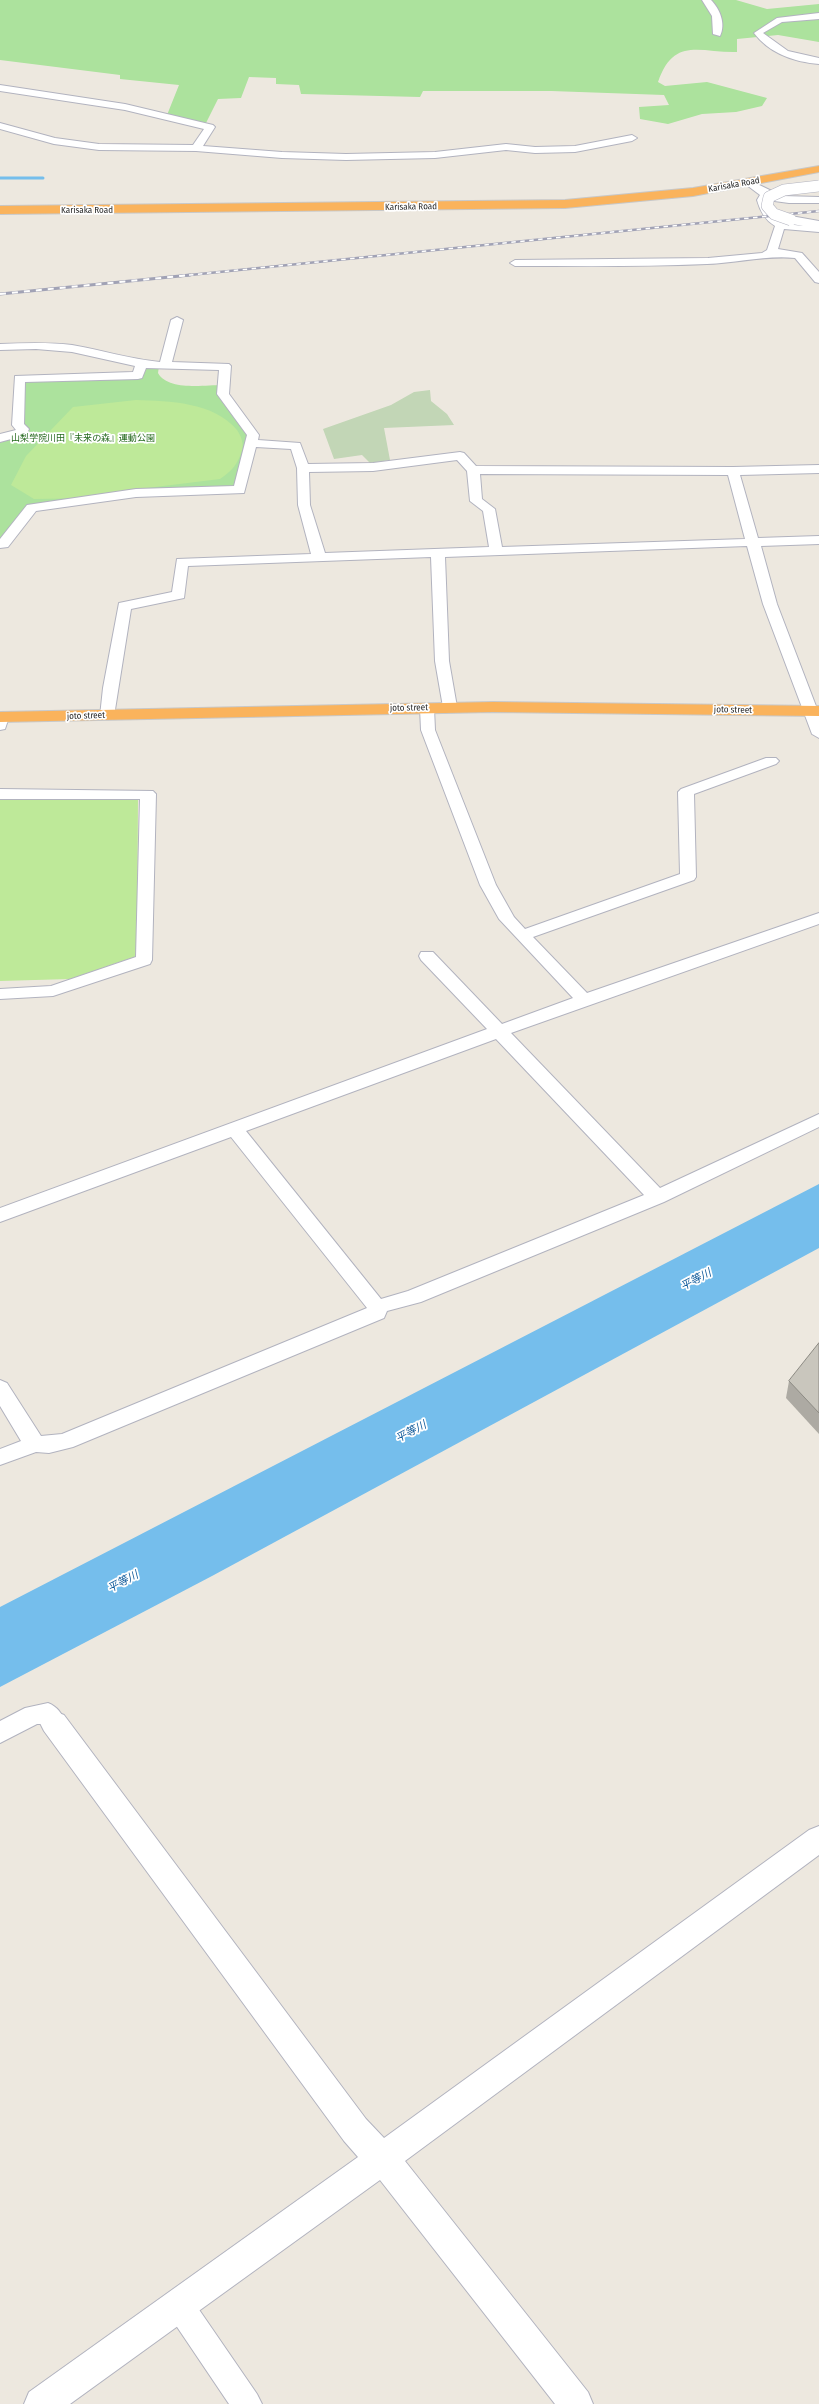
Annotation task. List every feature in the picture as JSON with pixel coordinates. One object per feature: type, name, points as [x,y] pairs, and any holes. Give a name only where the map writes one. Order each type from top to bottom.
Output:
[{"type":"highway","name":"Karisaka Road","points":[[0,210],[538,205],[643,198],[749,183],[819,169]]},
{"type":"highway","name":"joto street","points":[[1,720],[427,708],[814,711]]},
{"type":"street","points":[[706,0],[712,4],[720,23],[717,34]]},
{"type":"street","points":[[819,16],[780,20],[758,33],[769,46],[788,54],[819,61]]},
{"type":"street","points":[[0,88],[126,107],[210,127],[196,148]]},
{"type":"street","points":[[0,126],[54,141],[78,145],[196,148],[282,155],[396,157],[435,155],[486,147],[575,149],[632,138]]},
{"type":"street","points":[[749,183],[765,195],[784,201],[819,200]]},
{"type":"street","points":[[819,186],[794,188],[776,193],[767,200],[767,206],[774,214],[784,218],[819,225]]},
{"type":"street","points":[[765,195],[762,200],[768,217],[780,226],[819,229]]},
{"type":"street","points":[[772,252],[780,226]]},
{"type":"street","points":[[515,263],[708,261],[765,256],[772,252],[798,255],[808,269],[816,274],[819,280]]},
{"type":"street","points":[[165,366],[177,320]]},
{"type":"street","points":[[0,347],[36,346],[72,349],[142,364],[165,366],[225,366],[222,385],[223,394],[253,435],[239,490],[136,493],[32,508],[3,544],[0,544]]},
{"type":"street","points":[[0,438],[22,432],[23,429],[18,425],[18,379],[138,375],[142,364]]},
{"type":"street","points":[[251,442],[296,446],[303,468],[304,505],[320,557]]},
{"type":"street","points":[[303,468],[374,467],[460,456],[473,470],[476,501],[489,509],[496,550]]},
{"type":"street","points":[[473,470],[733,472],[819,469]]},
{"type":"street","points":[[733,472],[770,604],[814,711],[819,734]]},
{"type":"street","points":[[107,716],[108,695],[124,626],[124,606],[179,595],[182,580],[182,562],[819,540]]},
{"type":"street","points":[[438,553],[442,661],[450,708]]},
{"type":"street","points":[[427,708],[428,730],[488,885],[507,919],[584,1000]]},
{"type":"street","points":[[523,935],[688,877],[686,792],[771,761]]},
{"type":"street","points":[[0,794],[148,794],[144,960],[53,991],[0,994]]},
{"type":"street","points":[[0,1215],[584,1000],[819,918]]},
{"type":"street","points":[[427,956],[657,1196]]},
{"type":"street","points":[[377,1307],[414,1297],[657,1196],[819,1120]]},
{"type":"street","points":[[0,1457],[35,1444],[49,1445],[73,1438],[378,1313],[377,1307],[235,1129]]},
{"type":"street","points":[[0,1388],[28,1437],[35,1444]]},
{"type":"street","points":[[0,1733],[33,1715],[48,1713],[356,2130],[381,2157],[470,2267],[576,2404]]},
{"type":"street","points":[[41,2404],[819,1839]]},
{"type":"street","points":[[179,2305],[247,2404]]},
{"type":"green space","points":[[0,0],[736,0],[767,9],[819,4],[819,42],[778,35],[737,39],[737,52],[690,50],[680,53],[672,58],[664,68],[658,82],[665,86],[707,82],[767,98],[762,106],[736,112],[702,114],[668,124],[640,119],[639,107],[669,105],[664,95],[551,91],[423,91],[420,97],[301,94],[299,85],[276,84],[276,78],[249,77],[241,98],[218,99],[205,125],[167,115],[179,85],[120,79],[120,75],[0,60]]},
{"type":"green space","name":"山梨学院川田『未来の森』運動公園","points":[[142,364],[159,366],[158,373],[163,379],[178,385],[222,385],[253,435],[239,490],[172,491],[32,508],[0,544],[0,438],[22,432],[19,379],[137,375]]},
{"type":"green space","points":[[430,390],[431,401],[447,414],[454,425],[384,428],[390,460],[370,463],[362,455],[334,459],[323,429],[391,405],[414,392]]},
{"type":"green space","points":[[136,400],[162,401],[190,405],[204,408],[216,414],[237,430],[241,437],[243,447],[239,459],[231,470],[220,479],[98,494],[95,498],[34,499],[11,485],[26,456],[73,407]]},
{"type":"green space","points":[[0,797],[138,797],[137,956],[70,979],[0,981]]},
{"type":"water","name":"平等川","points":[[819,1184],[819,1248],[212,1576],[0,1687],[0,1607]]},
{"type":"building","points":[[819,1343],[819,1413],[789,1381]]},
{"type":"waterway","points":[[0,178],[43,178]]},
{"type":"railway","points":[[180,276],[819,211]]},
{"type":"railway","points":[[180,276],[190,275]]},
{"type":"railway","points":[[0,294],[180,276]]}]
